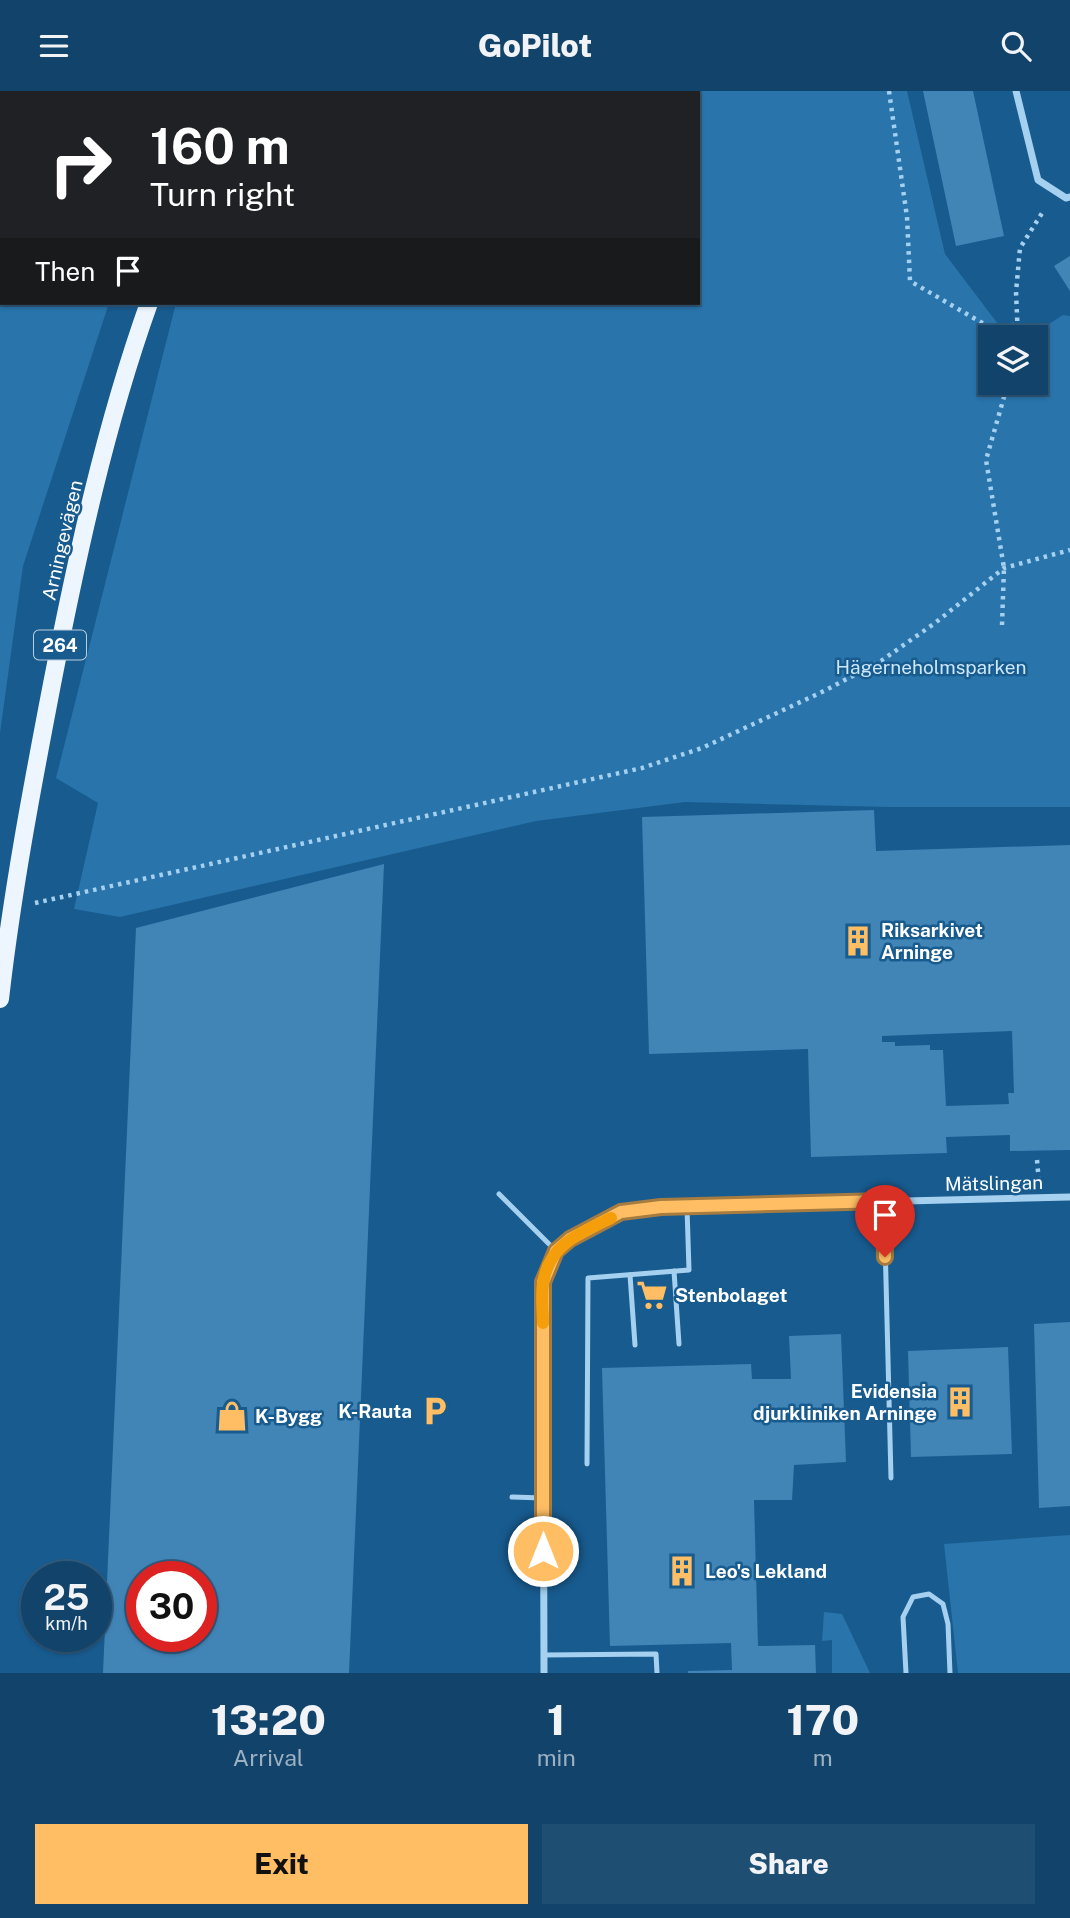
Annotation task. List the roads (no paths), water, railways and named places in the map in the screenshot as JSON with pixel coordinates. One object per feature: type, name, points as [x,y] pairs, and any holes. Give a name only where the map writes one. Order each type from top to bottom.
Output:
[{"type":"main road","name":"Arningevägen","points":[[0,999],[28,807],[79,547],[135,342],[148,305]]},
{"type":"street","points":[[1016,91],[1038,180],[1066,198],[1070,197]]},
{"type":"street","name":"Mätslingan","points":[[556,1251],[570,1239],[621,1212],[661,1207],[1070,1197]]},
{"type":"street","points":[[544,1673],[543,1282],[556,1251]]},
{"type":"lane","points":[[499,1194],[556,1251]]},
{"type":"lane","points":[[884,1201],[891,1478]]},
{"type":"lane","points":[[587,1464],[588,1278],[689,1270],[687,1208]]},
{"type":"lane","points":[[674,1271],[678,1344]]},
{"type":"lane","points":[[630,1275],[635,1345]]},
{"type":"lane","points":[[512,1497],[543,1498]]},
{"type":"lane","points":[[906,1673],[904,1617],[913,1597],[929,1594],[943,1604],[948,1624],[950,1673]]},
{"type":"lane","points":[[544,1655],[656,1654],[657,1673]]},
{"type":"place","name":"Riksarkivet Arninge","points":[[858,941]]},
{"type":"place","name":"Stenbolaget","points":[[652,1295]]},
{"type":"place","name":"Evidensia djurkliniken Arninge","points":[[960,1402]]},
{"type":"place","name":"K-Rauta","points":[[435,1411]]},
{"type":"place","name":"K-Bygg","points":[[232,1416]]},
{"type":"place","name":"Leo's Lekland","points":[[682,1571]]},
{"type":"park label","name":"Hägerneholmsparken","points":[[931,667]]}]
